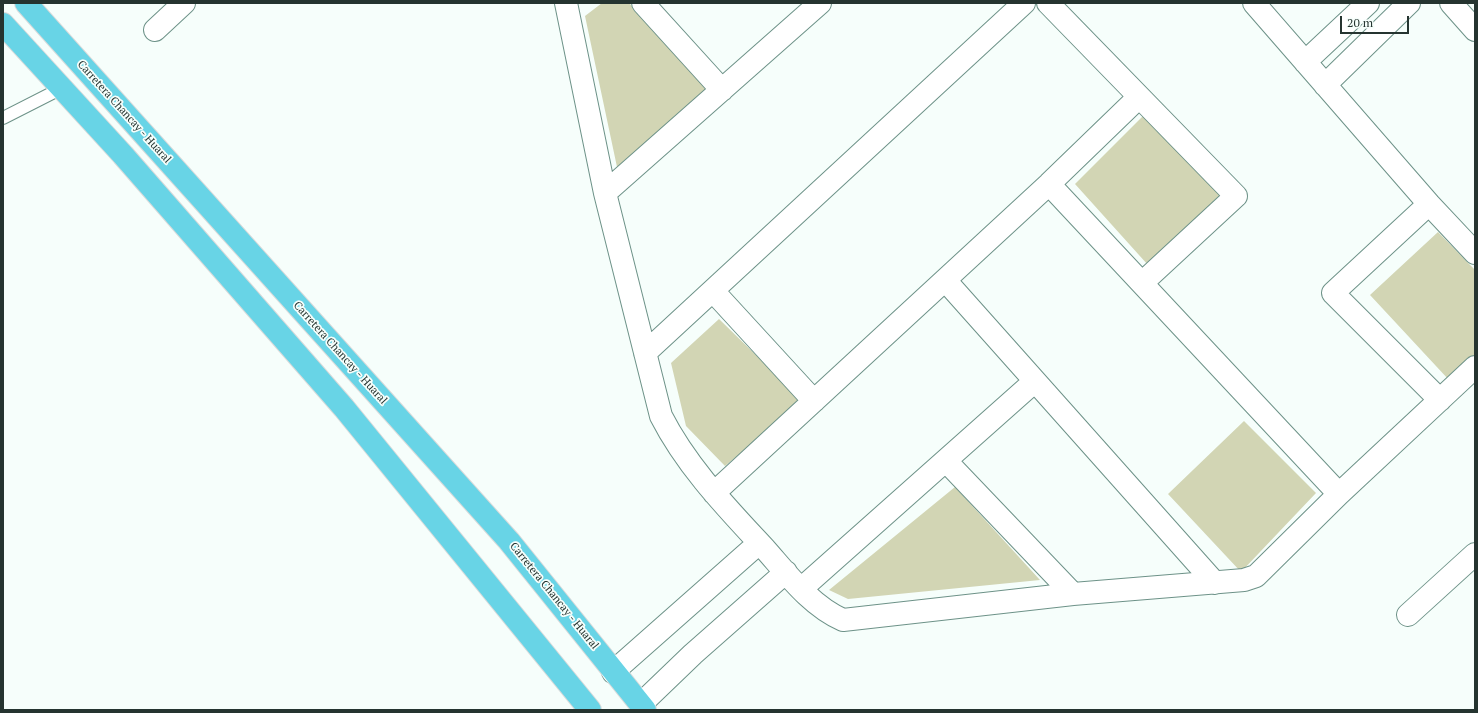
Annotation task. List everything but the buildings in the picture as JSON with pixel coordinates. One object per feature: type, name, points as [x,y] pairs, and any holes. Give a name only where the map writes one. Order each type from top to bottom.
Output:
[{"type":"highway","name":"Carretera Chancay - Huaral","points":[[26,3],[509,541],[613,672],[643,707]]},
{"type":"highway","points":[[3,24],[123,154],[344,408],[590,710]]},
{"type":"street","points":[[155,30],[184,3]]},
{"type":"street","points":[[566,3],[605,193],[645,353],[665,422],[674,442],[714,493],[801,589],[828,614],[843,620],[1073,594],[1244,580],[1256,576],[1339,494],[1475,367]]},
{"type":"street","points":[[642,3],[722,90]]},
{"type":"street","points":[[605,193],[820,3]]},
{"type":"street","points":[[645,353],[1024,3]]},
{"type":"street","points":[[1048,3],[1236,196],[1142,283]]},
{"type":"street","points":[[1254,3],[1429,204],[1475,253]]},
{"type":"street","points":[[1305,62],[1368,3]]},
{"type":"street","points":[[1326,85],[1409,3]]},
{"type":"street","points":[[1451,3],[1475,30]]},
{"type":"street","points":[[714,493],[1049,184],[1139,97]]},
{"type":"street","points":[[1049,184],[1339,494]]},
{"type":"street","points":[[1429,204],[1334,293],[1440,400]]},
{"type":"street","points":[[945,280],[1215,583]]},
{"type":"street","points":[[713,291],[814,400]]},
{"type":"street","points":[[801,589],[1035,381]]},
{"type":"street","points":[[946,461],[1073,594]]},
{"type":"street","points":[[613,672],[759,543]]},
{"type":"street","points":[[1408,615],[1475,554]]},
{"type":"street","points":[[643,707],[693,654],[786,572]]},
{"type":"lane","points":[[3,118],[62,88]]},
{"type":"green space","points":[[602,3],[629,3],[710,86],[617,167],[585,16]]},
{"type":"green space","points":[[1145,114],[1222,198],[1148,265],[1075,184]]},
{"type":"green space","points":[[1438,232],[1475,270],[1475,355],[1449,380],[1370,295]]},
{"type":"green space","points":[[719,319],[803,401],[725,466],[686,426],[671,363]]},
{"type":"green space","points":[[1244,421],[1316,493],[1241,572],[1168,494]]},
{"type":"green space","points":[[955,487],[1040,580],[848,599],[829,590]]}]
